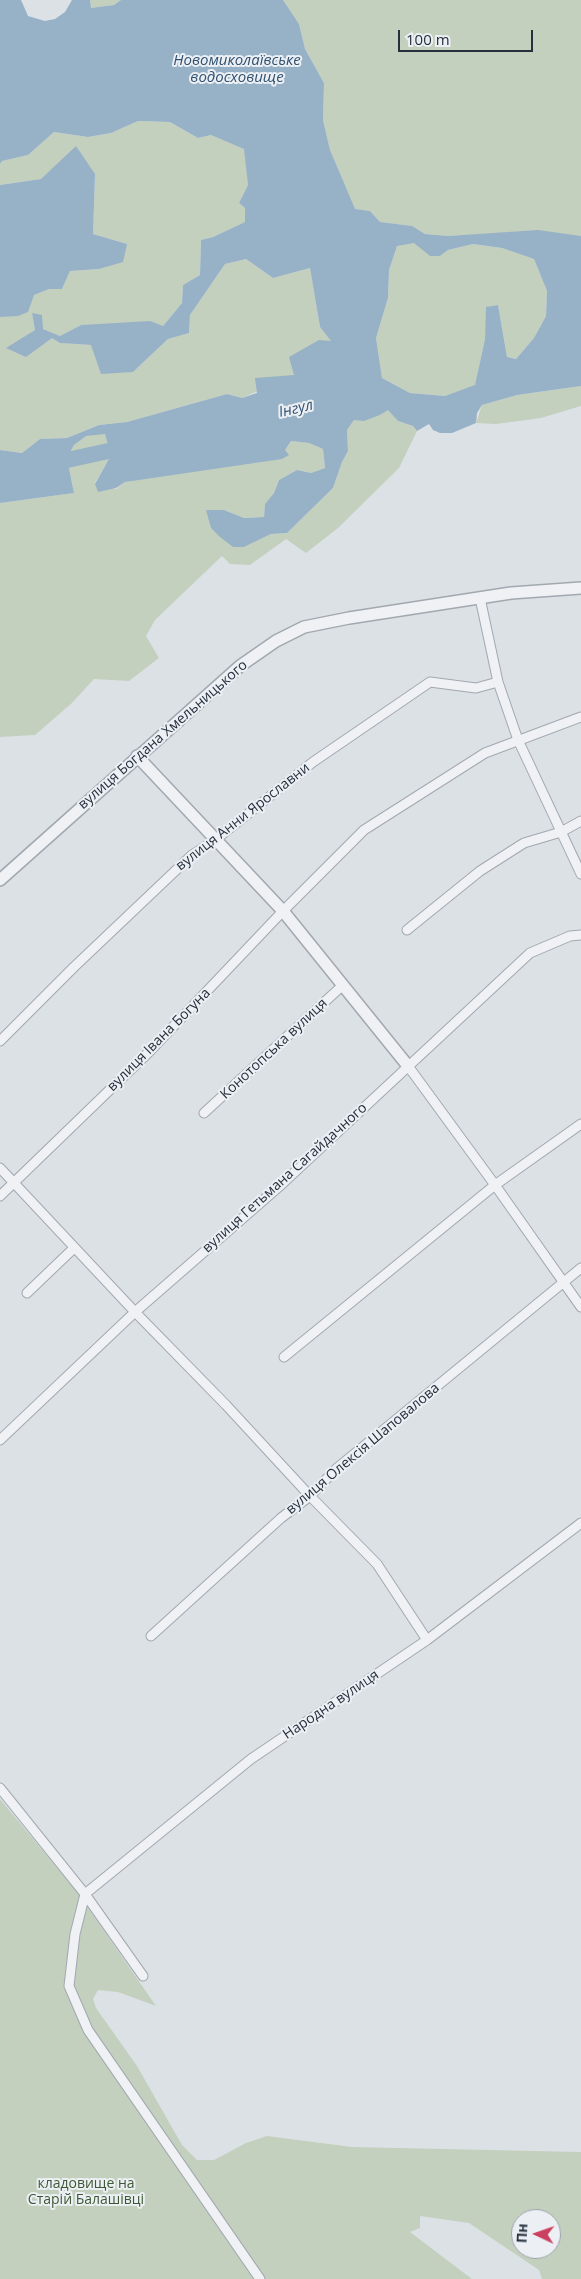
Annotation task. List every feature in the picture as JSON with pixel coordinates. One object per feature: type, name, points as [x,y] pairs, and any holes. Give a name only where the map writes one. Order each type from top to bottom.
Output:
[{"type":"street","name":"вулиця Богдана Хмельницького","points":[[0,880],[240,666],[276,641],[304,627],[357,617],[480,598],[581,588]]},
{"type":"street","points":[[480,598],[498,682],[518,740],[581,874]]},
{"type":"street","name":"вулиця Анни Ярославни","points":[[0,1041],[74,967],[192,855],[215,840],[313,762],[430,682],[476,688],[498,682]]},
{"type":"street","name":"вулиця Івана Богуна","points":[[0,1196],[151,1050],[282,911],[364,830],[485,753],[581,717]]},
{"type":"street","points":[[137,756],[282,911],[343,985],[408,1066],[581,1307]]},
{"type":"street","points":[[407,930],[480,871],[524,843],[560,832],[581,820]]},
{"type":"street","name":"вулиця Гетьмана Сагайдачного","points":[[0,1439],[134,1312],[283,1183],[530,953],[570,936],[581,935]]},
{"type":"street","name":"Конотопська вулиця","points":[[204,1113],[343,985]]},
{"type":"street","points":[[284,1358],[495,1185],[581,1124]]},
{"type":"street","points":[[0,1168],[134,1312],[226,1405],[310,1496],[377,1564],[427,1640]]},
{"type":"street","points":[[27,1293],[74,1248]]},
{"type":"street","name":"вулиця Олексія Шаповалова","points":[[151,1636],[282,1518],[310,1496],[336,1469],[581,1268]]},
{"type":"street","name":"Народна вулиця","points":[[85,1894],[251,1759],[427,1640],[581,1523]]},
{"type":"street","points":[[0,1788],[85,1894],[143,1976]]},
{"type":"street","points":[[85,1894],[75,1934],[69,1986],[88,2030],[260,2279]]},
{"type":"green space","points":[[90,0],[121,0],[114,5],[91,8]]},
{"type":"green space","points":[[283,0],[581,0],[581,236],[488,234],[448,236],[425,234],[411,226],[380,222],[370,211],[354,209],[330,150],[323,120],[324,83],[305,49],[299,24]]},
{"type":"green space","points":[[138,121],[170,122],[198,138],[211,135],[245,149],[248,185],[239,203],[245,208],[245,222],[213,237],[201,240],[200,275],[183,285],[182,303],[163,326],[81,325],[60,336],[43,329],[32,313],[35,330],[7,349],[52,338],[61,343],[91,345],[133,372],[168,339],[189,333],[190,315],[225,264],[246,259],[273,278],[310,268],[320,327],[332,342],[294,375],[242,398],[227,394],[127,422],[99,425],[67,438],[40,439],[22,453],[0,450],[0,317],[34,295],[49,289],[62,289],[70,271],[99,269],[127,244],[93,234],[95,174],[55,167],[41,179],[0,185],[0,164],[2,161],[28,155],[54,132],[88,137],[111,133]]},
{"type":"green space","points":[[414,242],[440,256],[448,250],[473,244],[502,248],[534,259],[547,291],[546,316],[534,338],[516,359],[507,357],[498,305],[487,307],[485,339],[475,386],[445,396],[410,393],[382,378],[376,338],[388,298],[389,270],[397,246]]},
{"type":"green space","points":[[581,386],[581,406],[541,418],[496,424],[476,423],[482,405],[517,395]]},
{"type":"green space","points":[[388,409],[398,421],[413,426],[417,431],[399,468],[338,528],[306,553],[286,539],[250,565],[230,564],[222,556],[155,620],[146,636],[159,658],[129,681],[94,679],[72,703],[35,735],[0,737],[0,503],[74,493],[67,458],[74,445],[85,436],[105,433],[111,455],[95,483],[116,489],[125,482],[285,450],[291,441],[309,443],[323,449],[325,468],[311,473],[297,470],[279,480],[274,493],[265,505],[264,517],[244,518],[224,510],[211,528],[233,547],[244,547],[271,534],[287,533],[333,488],[348,451],[347,430],[354,420],[380,415]]},
{"type":"green space","name":"кладовище на Старій Балашівці","points":[[0,1799],[77,1892],[156,2006],[118,1992],[98,1990],[93,1999],[96,2008],[137,2066],[182,2145],[197,2160],[214,2160],[246,2143],[267,2136],[352,2147],[581,2152],[581,2279],[542,2279],[539,2270],[523,2259],[561,2259],[561,2209],[511,2209],[511,2251],[469,2223],[420,2216],[420,2228],[410,2232],[472,2279],[0,2279]]},
{"type":"water","name":"Новомиколаївське водосховище","points":[[0,0],[21,0],[28,16],[45,21],[55,19],[65,12],[72,0],[90,0],[91,8],[114,5],[121,0],[283,0],[299,24],[305,49],[324,83],[323,120],[330,150],[355,209],[370,211],[380,222],[412,226],[425,234],[448,236],[538,230],[581,236],[581,386],[517,395],[482,405],[477,413],[476,423],[452,433],[440,433],[433,430],[429,424],[417,431],[413,426],[398,421],[388,410],[364,421],[354,420],[347,430],[348,451],[333,488],[287,533],[271,534],[244,547],[233,547],[220,537],[211,528],[206,510],[224,510],[244,518],[264,517],[265,504],[274,493],[279,480],[297,470],[311,473],[325,468],[323,449],[309,443],[291,441],[285,450],[289,455],[282,459],[125,482],[116,488],[98,492],[95,484],[111,455],[105,434],[86,436],[74,445],[67,458],[74,493],[0,503],[0,450],[22,453],[40,439],[67,438],[99,425],[127,422],[227,394],[242,398],[257,393],[255,378],[294,375],[289,357],[319,340],[331,341],[320,327],[310,268],[273,278],[246,259],[225,264],[190,315],[189,333],[168,339],[133,372],[101,374],[91,345],[60,343],[52,338],[26,357],[6,348],[35,330],[32,313],[42,315],[43,329],[60,336],[81,325],[150,321],[163,326],[182,303],[183,285],[200,275],[201,240],[213,237],[245,222],[245,208],[239,203],[248,185],[244,149],[211,135],[198,138],[170,122],[138,121],[111,133],[88,137],[54,132],[28,155],[2,161],[0,164]],"holes":[[[414,243],[430,256],[440,256],[448,250],[473,244],[502,248],[534,259],[547,291],[546,316],[534,338],[516,359],[507,357],[498,305],[486,307],[485,339],[475,385],[445,396],[410,393],[382,378],[376,338],[388,298],[389,270],[397,246]]]},
{"type":"water","points":[[76,146],[95,174],[93,234],[127,244],[123,262],[99,269],[70,271],[62,289],[49,289],[34,295],[28,312],[18,316],[0,317],[0,185],[41,179]]},
{"type":"waterway","name":"Інгул","points":[[0,466],[49,464],[131,446]]}]
